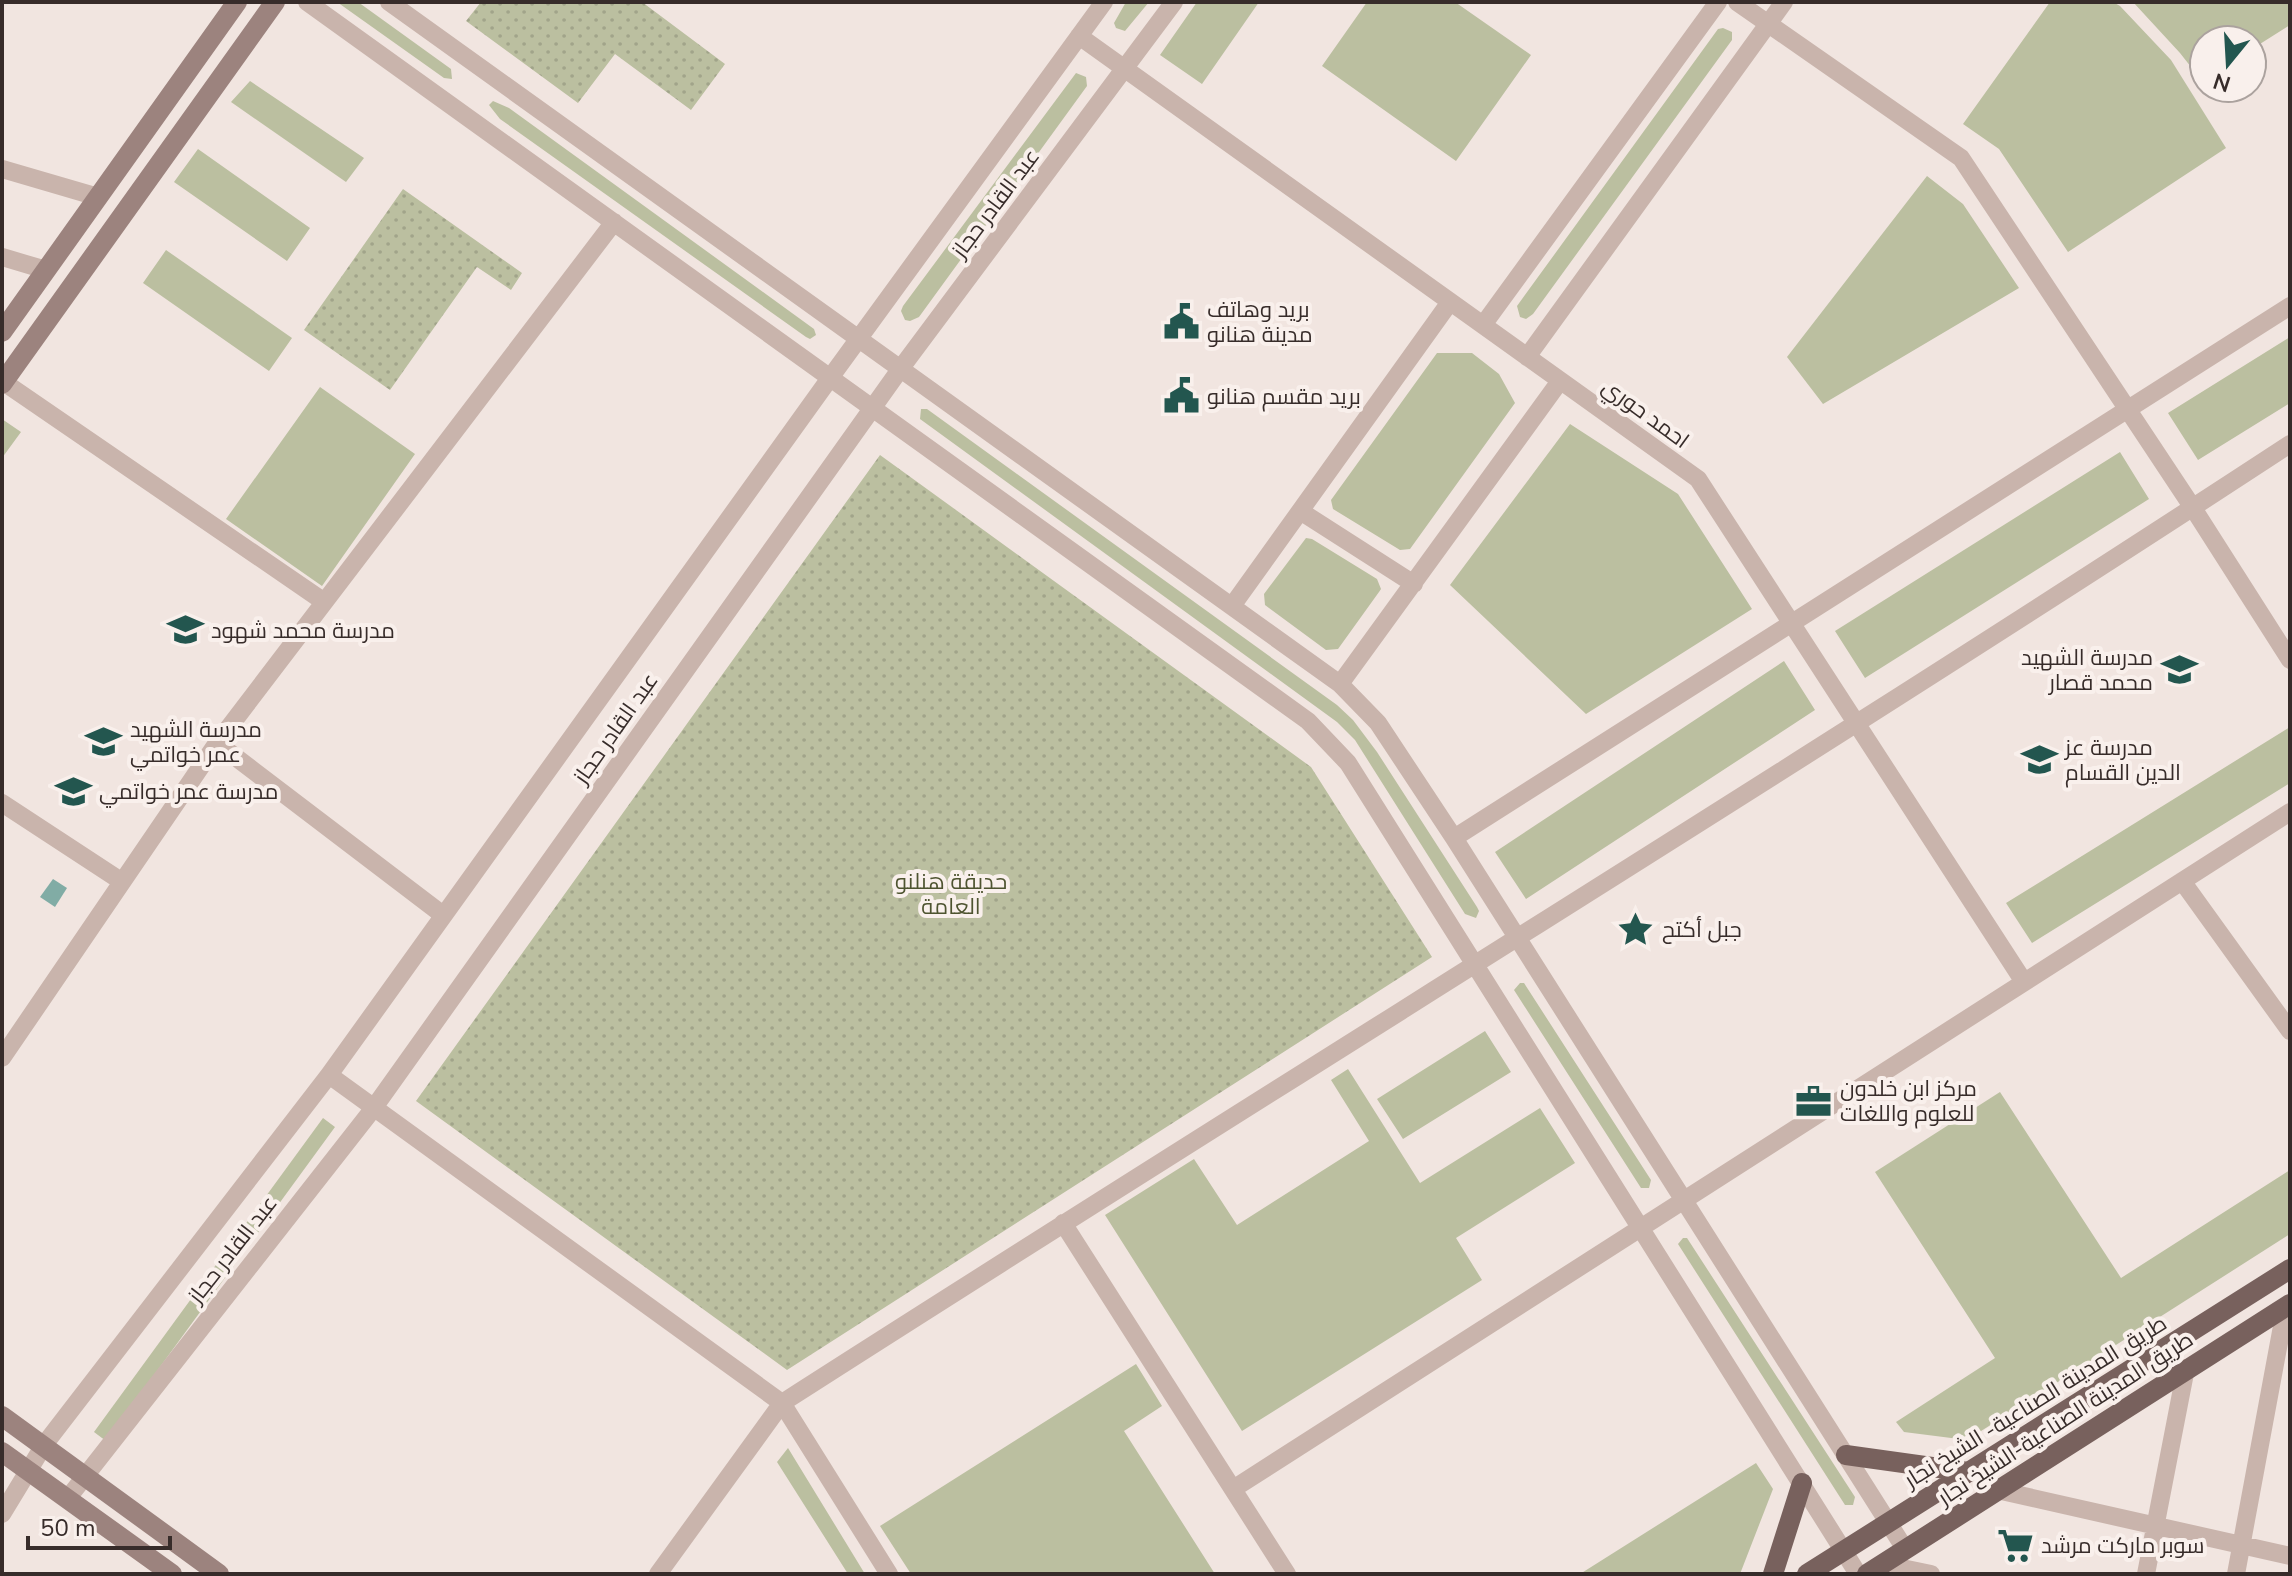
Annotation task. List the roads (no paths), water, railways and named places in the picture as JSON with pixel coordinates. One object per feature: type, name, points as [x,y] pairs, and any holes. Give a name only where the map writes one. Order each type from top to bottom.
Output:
[{"type":"main road","points":[[2,332],[237,2]]},
{"type":"main road","points":[[2,382],[275,2]]},
{"type":"main road","name":"طريق المدينة الصناعية- الشيخ نجار","points":[[1807,1574],[2290,1269]]},
{"type":"main road","name":"طريق المدينة الصناعية-الشيخ نجار","points":[[1875,1569],[2186,1368],[2283,1316]]},
{"type":"main road","points":[[2,1416],[219,1574]]},
{"type":"main road","points":[[2,1452],[172,1574]]},
{"type":"main road","points":[[1846,1455],[1968,1472]]},
{"type":"main road","points":[[1773,1574],[1802,1483]]},
{"type":"street","points":[[307,2],[1308,721],[1348,763],[1858,1574]]},
{"type":"street","points":[[389,2],[1340,684],[1378,723],[1454,838],[1905,1549]]},
{"type":"street","name":"عبد القادر حجاز","points":[[2,1514],[44,1445],[329,1075],[858,338],[1104,2]]},
{"type":"street","name":"عبد القادر حجاز","points":[[68,1498],[373,1109],[872,408],[1174,2]]},
{"type":"street","points":[[1483,325],[1718,2]]},
{"type":"street","points":[[1737,2],[1961,158],[2290,660]]},
{"type":"street","points":[[1527,357],[1784,2]]},
{"type":"street","name":"احمد حوري","points":[[1079,36],[1698,479],[2024,982]]},
{"type":"street","points":[[2,169],[98,197]]},
{"type":"street","points":[[2,1058],[217,743],[614,222]]},
{"type":"street","points":[[2,257],[46,270]]},
{"type":"street","points":[[1232,606],[1450,302]]},
{"type":"street","points":[[1454,838],[2290,306]]},
{"type":"street","points":[[1340,684],[1560,381]]},
{"type":"street","points":[[2,382],[323,601]]},
{"type":"street","points":[[658,1574],[782,1403],[1063,1223],[1477,965],[2290,444]]},
{"type":"street","points":[[1300,511],[1414,584]]},
{"type":"street","points":[[217,743],[443,915]]},
{"type":"street","points":[[2,803],[121,881]]},
{"type":"street","points":[[1233,1489],[2290,812]]},
{"type":"street","points":[[2182,881],[2290,1031]]},
{"type":"street","points":[[329,1075],[782,1403],[889,1574]]},
{"type":"street","points":[[1063,1223],[1287,1574]]},
{"type":"street","points":[[2236,1574],[2283,1316]]},
{"type":"street","points":[[2146,1574],[2186,1368]]},
{"type":"street","points":[[1997,1490],[2290,1556]]},
{"type":"street","points":[[1875,1569],[1931,1574]]},
{"type":"water","points":[[53,879],[67,888],[55,907],[40,897]]},
{"type":"place","name":"بريد وهاتف مدينة هنانو","points":[[1181,322]]},
{"type":"place","name":"بريد مقسم هنانو","points":[[1181,396]]},
{"type":"place","name":"مدرسة محمد شهود","points":[[185,630]]},
{"type":"place","name":"مدرسة الشهيد محمد قصار","points":[[2179,670]]},
{"type":"place","name":"مدرسة الشهيد عمر خواتمي","points":[[104,742]]},
{"type":"place","name":"مدرسة عز الدين القسام","points":[[2039,760]]},
{"type":"place","name":"مدرسة عمر خواتمي","points":[[73,791]]},
{"type":"place","name":"جبل أكتح","points":[[1636,929]]},
{"type":"place","name":"مركز ابن خلدون للعلوم واللغات","points":[[1814,1101]]},
{"type":"place","name":"سوبر ماركت مرشد","points":[[2015,1545]]},
{"type":"park label","name":"حديقة هنلنو العامة","points":[[951,894]]}]
